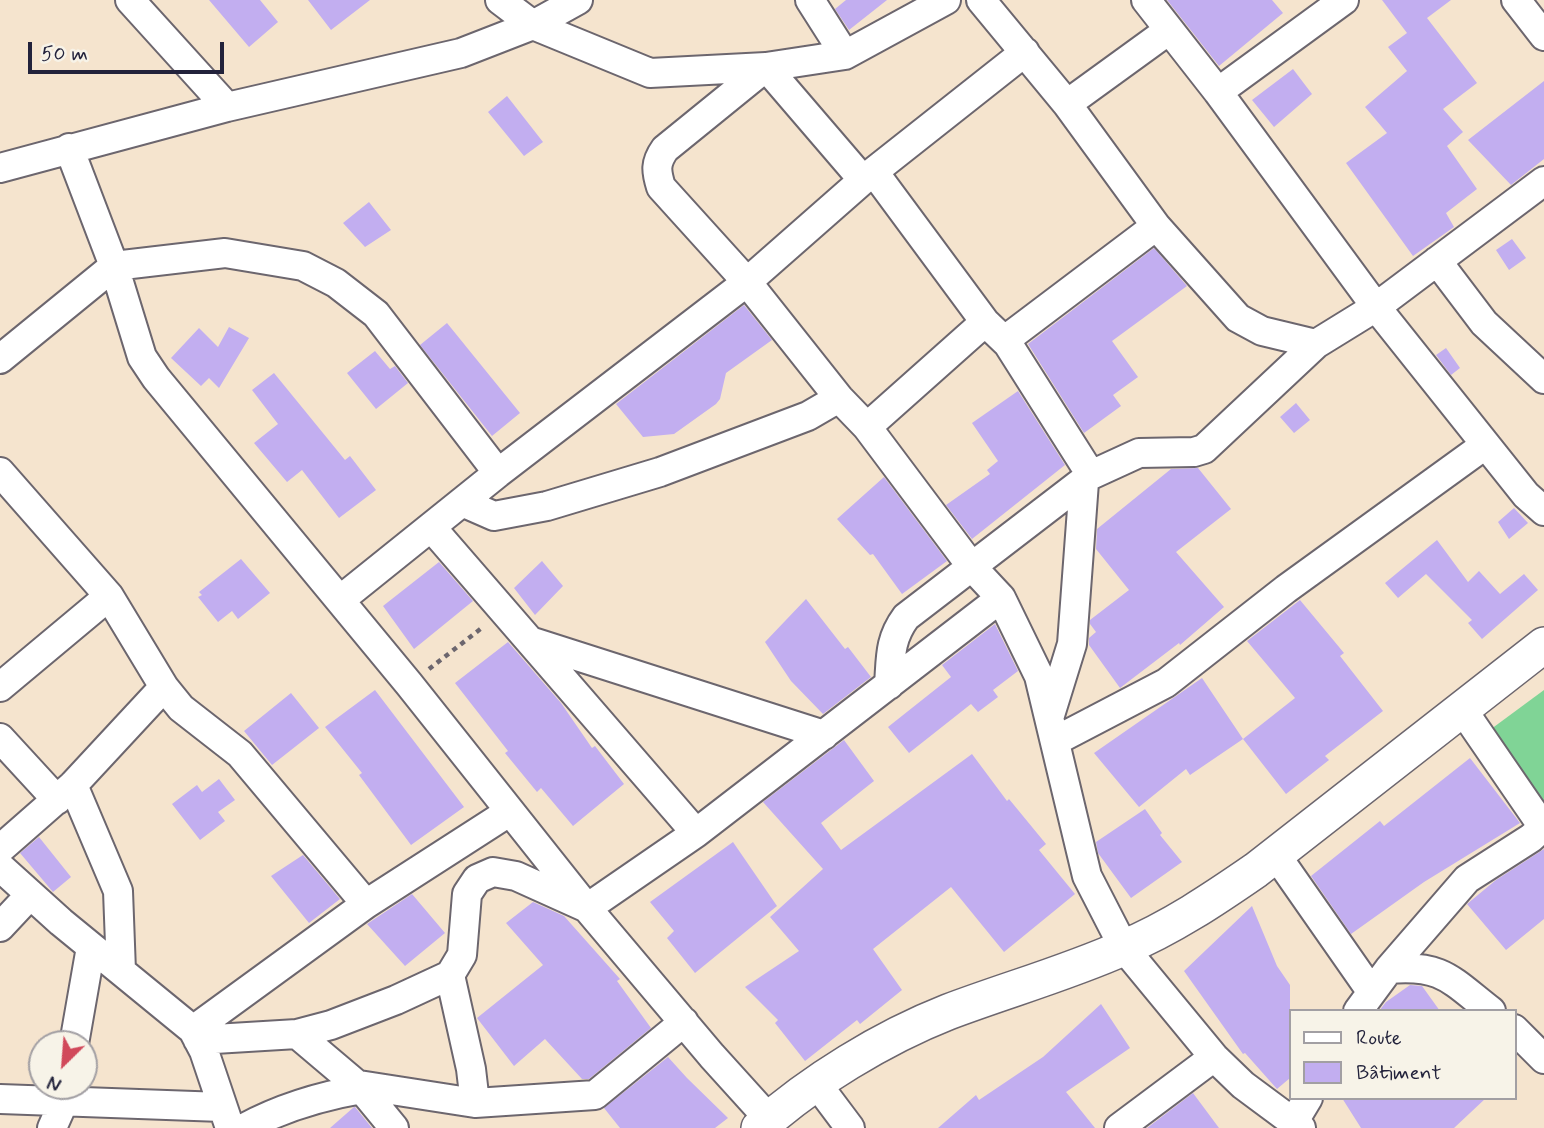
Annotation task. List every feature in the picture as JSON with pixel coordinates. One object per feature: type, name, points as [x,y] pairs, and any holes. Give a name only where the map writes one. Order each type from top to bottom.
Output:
[{"type":"main road","points":[[764,1123],[853,1059],[946,1013],[1124,948],[1210,902],[1276,855],[1544,645]]},
{"type":"street","points":[[130,0],[227,107]]},
{"type":"street","points":[[500,0],[533,25],[650,73],[766,66],[845,55],[946,0]]},
{"type":"street","points":[[0,168],[227,107],[461,53],[533,25],[578,0]]},
{"type":"street","points":[[810,0],[845,55]]},
{"type":"street","points":[[981,0],[1067,104],[1156,226],[1238,318],[1262,331],[1316,344]]},
{"type":"street","points":[[1146,0],[1218,92],[1376,307],[1526,495],[1544,511]]},
{"type":"street","points":[[1218,92],[1344,0]]},
{"type":"street","points":[[1516,0],[1544,36]]},
{"type":"street","points":[[1067,104],[1168,30]]},
{"type":"street","points":[[340,600],[498,473],[747,282],[868,176],[1025,52]]},
{"type":"street","points":[[766,66],[868,176],[985,322],[1007,344],[1088,478],[1072,644],[1052,728]]},
{"type":"street","points":[[766,66],[657,159],[656,171],[661,187],[747,282],[839,398],[867,427],[972,567],[1001,598],[1039,676],[1087,876],[1124,948],[1214,1057],[1243,1085],[1297,1126],[1307,1100]]},
{"type":"street","points":[[69,149],[114,266],[142,357],[156,379],[409,684],[509,812],[684,1022],[764,1123]]},
{"type":"street","points":[[889,685],[892,643],[897,629],[906,617],[1088,478],[1139,453],[1194,452],[1204,449],[1316,344],[1376,307],[1544,181]]},
{"type":"street","points":[[1007,344],[1005,341],[1156,226]]},
{"type":"street","points":[[0,359],[114,266],[225,253],[303,266],[336,284],[376,314],[498,473]]},
{"type":"street","points":[[1437,261],[1484,323],[1544,379]]},
{"type":"street","points":[[867,427],[985,322]]},
{"type":"street","points":[[462,502],[494,516],[547,506],[660,472],[808,416],[839,398]]},
{"type":"street","points":[[1052,728],[1106,712],[1166,683],[1286,589],[1485,445]]},
{"type":"street","points":[[0,472],[109,596],[164,687],[181,708],[240,754],[366,904]]},
{"type":"street","points":[[431,527],[696,833]]},
{"type":"street","points":[[0,687],[109,596]]},
{"type":"street","points":[[587,908],[696,833],[1001,598]]},
{"type":"street","points":[[532,641],[824,735]]},
{"type":"street","points":[[0,849],[65,793],[164,687]]},
{"type":"street","points":[[1276,855],[1364,1001],[1467,879],[1544,828],[1462,709]]},
{"type":"street","points":[[0,738],[65,793],[118,891],[121,971]]},
{"type":"street","points":[[196,1035],[366,904],[509,812]]},
{"type":"street","points":[[0,866],[29,895],[196,1035],[226,1118],[98,1099]]},
{"type":"street","points":[[196,1035],[297,1034],[396,1000],[450,975],[462,955],[467,894],[477,879],[493,873],[516,876],[587,908]]},
{"type":"street","points":[[0,927],[29,895]]},
{"type":"street","points":[[76,1030],[91,947]]},
{"type":"street","points":[[1389,969],[1423,968],[1447,976],[1488,1009]]},
{"type":"street","points":[[450,975],[471,1069],[475,1103]]},
{"type":"street","points":[[244,1128],[265,1116],[293,1106],[360,1087],[475,1103],[595,1095],[684,1022]]},
{"type":"street","points":[[1516,1031],[1544,1059]]},
{"type":"street","points":[[297,1034],[360,1087],[394,1128]]},
{"type":"street","points":[[1119,1128],[1214,1057]]},
{"type":"street","points":[[817,1084],[850,1128]]},
{"type":"street","points":[[0,1099],[28,1097]]},
{"type":"street","points":[[52,1128],[63,1100]]},
{"type":"path","points":[[409,684],[503,611]]},
{"type":"green space","points":[[1544,690],[1544,808],[1483,735]]},
{"type":"building","points":[[209,0],[260,0],[278,22],[249,47]]},
{"type":"building","points":[[308,0],[370,0],[331,30]]},
{"type":"building","points":[[846,0],[887,0],[849,30],[835,9]]},
{"type":"building","points":[[1167,0],[1272,0],[1283,13],[1219,66]]},
{"type":"building","points":[[1382,0],[1451,0],[1427,18],[1477,83],[1443,109],[1463,132],[1447,146],[1477,189],[1446,213],[1454,227],[1413,256],[1346,163],[1387,133],[1365,107],[1407,71],[1388,47],[1407,33]]},
{"type":"building","points":[[1293,69],[1312,94],[1274,127],[1252,100]]},
{"type":"building","points":[[1544,81],[1544,159],[1511,185],[1468,140]]},
{"type":"building","points":[[507,96],[543,142],[524,156],[488,112]]},
{"type":"building","points":[[369,202],[391,230],[365,247],[343,223]]},
{"type":"building","points":[[1512,239],[1526,258],[1509,270],[1496,250]]},
{"type":"building","points":[[1154,248],[1187,286],[1112,341],[1138,377],[1113,395],[1121,406],[1084,433],[1028,344]]},
{"type":"building","points":[[744,305],[772,340],[726,373],[720,399],[716,404],[674,434],[643,437],[616,404]]},
{"type":"building","points":[[447,323],[520,413],[492,436],[420,345]]},
{"type":"building","points":[[229,327],[249,338],[219,388],[209,378],[201,386],[171,358],[199,328],[218,347]]},
{"type":"building","points":[[1446,348],[1460,368],[1451,375],[1436,355]]},
{"type":"building","points":[[375,351],[390,369],[395,366],[408,383],[376,409],[347,373]]},
{"type":"building","points":[[274,373],[345,460],[350,456],[376,490],[339,518],[302,470],[287,482],[254,443],[278,424],[252,390]]},
{"type":"building","points":[[1018,391],[1065,465],[972,539],[946,505],[990,474],[987,470],[998,461],[972,423]]},
{"type":"building","points":[[1296,403],[1310,420],[1294,433],[1280,417]]},
{"type":"building","points":[[1198,468],[1231,509],[1176,552],[1224,607],[1180,645],[1179,643],[1120,688],[1089,645],[1089,638],[1096,632],[1090,620],[1129,590],[1096,549],[1097,529],[1171,469]]},
{"type":"building","points":[[884,477],[947,561],[902,594],[873,554],[870,555],[837,519]]},
{"type":"building","points":[[1514,508],[1528,523],[1509,539],[1498,522]]},
{"type":"building","points":[[1437,540],[1468,582],[1479,571],[1500,594],[1524,574],[1538,590],[1482,639],[1468,623],[1472,620],[1426,574],[1398,598],[1385,583]]},
{"type":"building","points":[[241,559],[270,593],[238,619],[232,611],[218,622],[198,597],[202,595],[199,592]]},
{"type":"building","points":[[542,561],[563,586],[535,615],[514,588]]},
{"type":"building","points":[[439,562],[473,601],[414,649],[383,606]]},
{"type":"building","points":[[806,599],[871,677],[823,714],[791,681],[765,642]]},
{"type":"building","points":[[1300,600],[1344,653],[1340,656],[1383,711],[1325,756],[1329,760],[1286,794],[1243,739],[1295,698],[1247,641]]},
{"type":"building","points":[[995,624],[1018,671],[993,690],[998,697],[978,712],[971,704],[909,753],[888,727],[951,677],[942,665]]},
{"type":"building","points":[[508,642],[561,703],[592,748],[595,746],[624,784],[573,826],[541,788],[537,792],[505,753],[508,751],[455,683]]},
{"type":"building","points":[[1202,678],[1243,739],[1190,775],[1186,769],[1139,807],[1094,753]]},
{"type":"building","points":[[375,690],[464,807],[411,845],[359,775],[362,773],[325,727]]},
{"type":"building","points":[[291,693],[319,728],[272,765],[244,731]]},
{"type":"building","points":[[844,740],[874,781],[821,823],[841,850],[972,754],[1007,801],[1009,799],[1046,844],[1039,850],[1075,894],[1004,952],[951,887],[873,949],[902,990],[860,1024],[857,1020],[805,1061],[775,1023],[778,1020],[745,987],[799,951],[770,917],[823,869],[763,802]]},
{"type":"building","points":[[1470,758],[1520,823],[1424,882],[1351,934],[1311,876],[1380,821],[1384,826]]},
{"type":"building","points":[[219,779],[235,800],[218,812],[225,821],[200,840],[172,804],[197,785],[202,792]]},
{"type":"building","points":[[1145,809],[1162,833],[1160,835],[1182,862],[1131,898],[1098,853],[1096,842]]},
{"type":"building","points":[[39,837],[71,877],[53,892],[20,853]]},
{"type":"building","points":[[733,842],[777,906],[695,973],[667,938],[674,931],[650,902]]},
{"type":"building","points":[[1544,849],[1544,919],[1506,950],[1467,904],[1496,880]]},
{"type":"building","points":[[303,855],[340,899],[309,923],[271,876]]},
{"type":"building","points":[[412,894],[445,933],[405,966],[367,924]]},
{"type":"building","points":[[533,902],[564,916],[620,979],[617,981],[651,1028],[589,1079],[582,1079],[545,1039],[514,1066],[477,1018],[543,965],[506,923]]},
{"type":"building","points":[[1252,906],[1277,966],[1290,985],[1288,1080],[1277,1089],[1245,1053],[1243,1054],[1184,971]]},
{"type":"building","points":[[1410,985],[1422,986],[1439,1009],[1381,1009]]},
{"type":"building","points":[[1101,1004],[1130,1048],[1066,1092],[1095,1128],[938,1128],[976,1095],[979,1100],[1043,1057]]},
{"type":"building","points":[[668,1057],[728,1118],[715,1128],[620,1128],[604,1108]]},
{"type":"building","points":[[1193,1093],[1219,1128],[1147,1128]]},
{"type":"building","points":[[1343,1100],[1484,1100],[1454,1128],[1361,1128]]},
{"type":"building","points":[[354,1107],[372,1128],[330,1128]]}]
